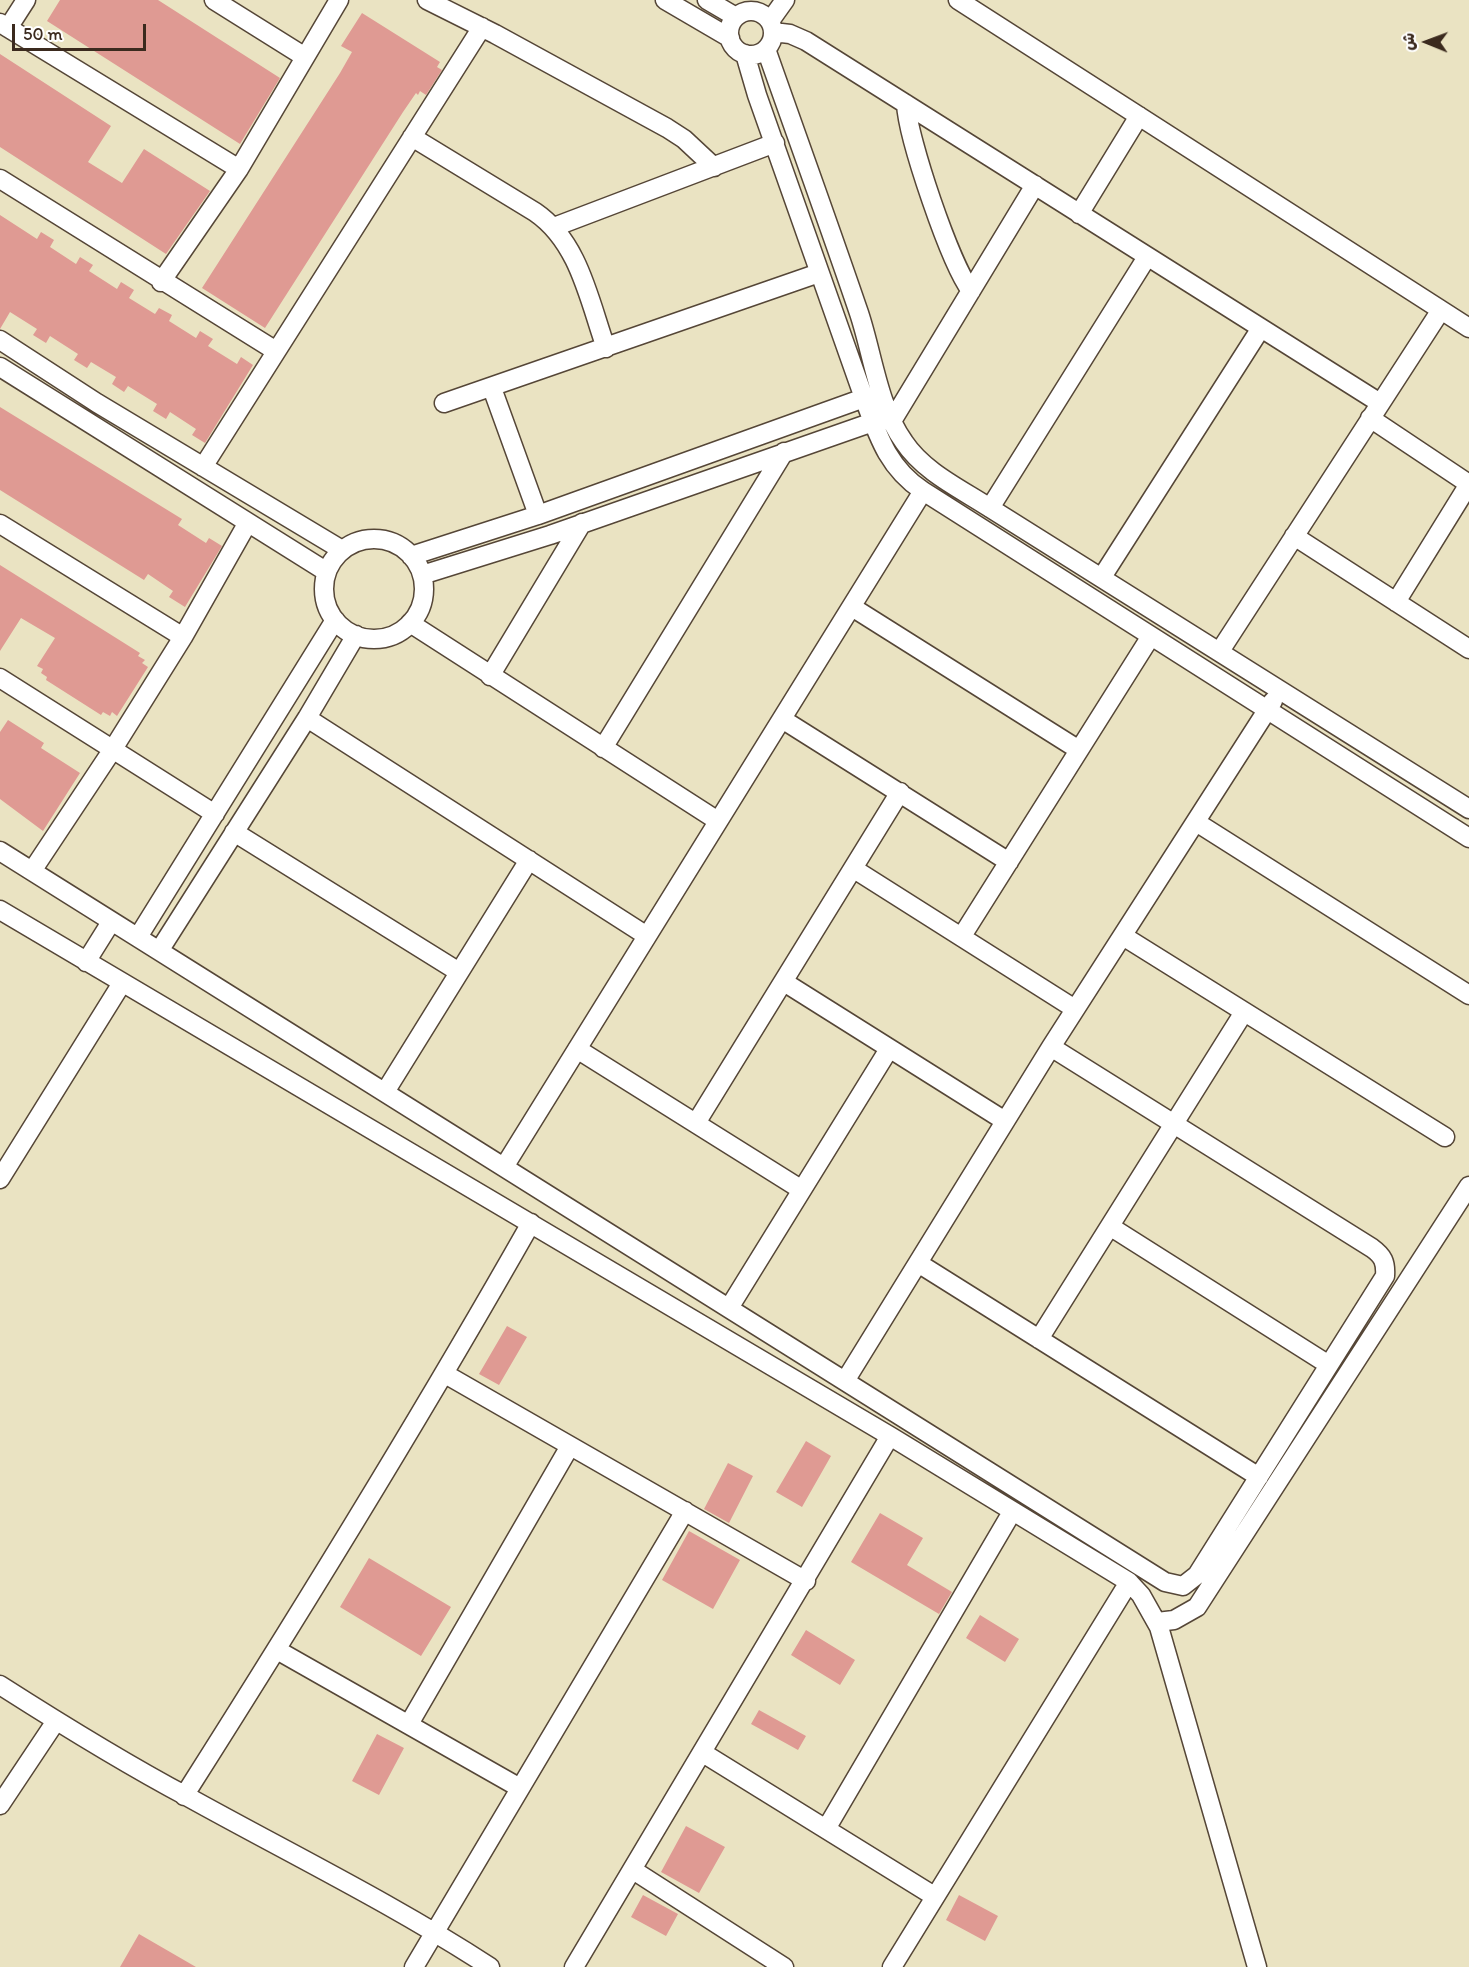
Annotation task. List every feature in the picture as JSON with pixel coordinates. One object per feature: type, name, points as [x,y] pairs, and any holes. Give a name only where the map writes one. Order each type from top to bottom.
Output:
[{"type":"street","points":[[26,0],[4,25],[238,169]]},
{"type":"street","points":[[214,0],[305,57]]},
{"type":"street","points":[[161,282],[238,169],[339,0]]},
{"type":"street","points":[[665,0],[730,38],[738,51],[752,56],[770,34],[785,0]]},
{"type":"street","points":[[707,0],[736,17]]},
{"type":"street","points":[[958,0],[1469,328]]},
{"type":"street","points":[[430,1],[667,128],[692,146],[714,167]]},
{"type":"street","points":[[730,38],[732,23],[736,17],[743,13],[758,12],[770,34],[892,421],[904,443],[924,464],[990,508],[1469,808]]},
{"type":"street","points":[[203,467],[482,27]]},
{"type":"street","points":[[770,34],[799,37],[1261,328],[1375,411],[1469,484],[1396,602]]},
{"type":"street","points":[[745,54],[757,95],[776,143],[819,273],[873,422],[890,460],[905,477],[923,491],[1469,838]]},
{"type":"street","points":[[906,104],[911,137],[956,265],[971,291]]},
{"type":"street","points":[[1079,214],[1139,116]]},
{"type":"street","points":[[412,137],[535,212],[554,227],[572,254],[606,348]]},
{"type":"street","points":[[554,227],[776,143]]},
{"type":"street","points":[[0,179],[161,282],[276,351]]},
{"type":"street","points":[[892,421],[1035,185]]},
{"type":"street","points":[[990,508],[1147,257]]},
{"type":"street","points":[[444,403],[819,273]]},
{"type":"street","points":[[1220,651],[1441,310]]},
{"type":"street","points":[[1102,577],[1261,328]]},
{"type":"street","points":[[0,340],[97,403],[342,550]]},
{"type":"street","points":[[0,368],[327,572]]},
{"type":"street","points":[[492,388],[538,515]]},
{"type":"street","points":[[411,556],[538,515],[864,398]]},
{"type":"street","points":[[86,420],[97,403]]},
{"type":"street","points":[[422,575],[582,523],[873,422]]},
{"type":"street","points":[[603,748],[784,453]]},
{"type":"street","points":[[504,1167],[923,491]]},
{"type":"street","points":[[490,676],[582,523]]},
{"type":"street","points":[[0,524],[183,636]]},
{"type":"street","points":[[32,871],[113,749],[183,636],[247,524]]},
{"type":"street","points":[[1294,536],[1469,649]]},
{"type":"street","points":[[362,540],[383,540],[394,543],[411,556],[422,575],[420,606],[410,623],[401,631],[379,638],[356,635],[335,620],[324,592],[327,572],[342,550],[362,540]]},
{"type":"street","points":[[852,607],[1079,750]]},
{"type":"street","points":[[138,937],[335,620]]},
{"type":"street","points":[[410,623],[718,821]]},
{"type":"street","points":[[159,951],[307,718],[356,635]]},
{"type":"street","points":[[962,936],[1151,636]]},
{"type":"street","points":[[0,678],[215,814]]},
{"type":"street","points":[[845,1381],[1051,1047],[1281,690]]},
{"type":"street","points":[[307,718],[647,936]]},
{"type":"street","points":[[782,718],[1009,862]]},
{"type":"street","points":[[696,1123],[900,792]]},
{"type":"street","points":[[1196,822],[1469,995]]},
{"type":"street","points":[[234,832],[459,972]]},
{"type":"street","points":[[0,851],[1173,1586],[1183,1586],[1197,1575],[1385,1276],[1386,1264],[1381,1254],[1051,1047]]},
{"type":"street","points":[[385,1092],[529,860]]},
{"type":"street","points":[[854,869],[1075,1009]]},
{"type":"street","points":[[3,919],[86,962],[531,1223],[890,1436],[1129,1582],[1142,1595],[1157,1622],[1257,1967]]},
{"type":"street","points":[[86,962],[111,922]]},
{"type":"street","points":[[1123,936],[1445,1137]]},
{"type":"street","points":[[784,982],[1005,1121]]},
{"type":"street","points":[[0,1179],[122,983]]},
{"type":"street","points":[[1039,1339],[1244,1012]]},
{"type":"street","points":[[729,1308],[889,1049]]},
{"type":"street","points":[[577,1050],[802,1190]]},
{"type":"street","points":[[1157,1622],[1174,1620],[1197,1607],[1469,1186]]},
{"type":"street","points":[[184,1796],[278,1650],[445,1374],[531,1223]]},
{"type":"street","points":[[1111,1227],[1329,1365]]},
{"type":"street","points":[[918,1263],[1258,1477]]},
{"type":"street","points":[[445,1374],[806,1581]]},
{"type":"street","points":[[574,1967],[806,1581],[890,1436]]},
{"type":"street","points":[[409,1724],[570,1446]]},
{"type":"street","points":[[414,1967],[685,1510]]},
{"type":"street","points":[[826,1829],[1012,1512]]},
{"type":"street","points":[[892,1967],[1129,1582]]},
{"type":"street","points":[[278,1650],[520,1788]]},
{"type":"street","points":[[0,1685],[56,1721],[184,1796],[435,1931],[490,1967]]},
{"type":"street","points":[[0,1806],[56,1721]]},
{"type":"street","points":[[703,1753],[934,1896]]},
{"type":"street","points":[[633,1870],[784,1967]]},
{"type":"building","points":[[60,0],[158,0],[280,78],[240,144],[47,21]]},
{"type":"building","points":[[362,13],[440,62],[437,67],[442,70],[426,95],[420,91],[418,95],[416,93],[265,328],[202,288],[340,73],[352,52],[341,46]]},
{"type":"building","points":[[0,54],[111,126],[88,162],[122,183],[144,149],[210,191],[166,254],[0,147]]},
{"type":"building","points":[[0,215],[37,239],[41,232],[54,240],[50,247],[76,264],[80,257],[93,265],[89,271],[117,289],[121,282],[134,290],[129,298],[155,314],[159,308],[172,315],[169,321],[196,338],[200,331],[213,339],[208,346],[237,364],[241,357],[253,365],[205,443],[192,435],[196,429],[170,412],[166,419],[153,411],[157,404],[128,386],[124,392],[112,384],[116,377],[91,362],[87,368],[74,360],[78,354],[50,336],[46,343],[33,335],[37,329],[10,312],[0,329]]},
{"type":"building","points":[[0,407],[182,519],[178,525],[206,543],[209,538],[222,546],[185,607],[169,597],[173,591],[148,574],[144,580],[0,490]]},
{"type":"building","points":[[0,565],[140,653],[138,656],[145,660],[142,663],[148,667],[117,716],[112,712],[110,716],[103,712],[101,715],[46,680],[47,677],[41,673],[43,669],[37,666],[55,638],[21,618],[0,651]]},
{"type":"building","points":[[8,720],[44,743],[41,748],[80,773],[43,831],[0,799],[0,732]]},
{"type":"building","points":[[507,1326],[527,1337],[499,1385],[479,1374]]},
{"type":"building","points":[[806,1441],[831,1456],[802,1507],[776,1492]]},
{"type":"building","points":[[728,1463],[753,1476],[729,1523],[704,1509]]},
{"type":"building","points":[[880,1513],[923,1538],[907,1565],[952,1592],[939,1614],[851,1562]]},
{"type":"building","points":[[689,1531],[740,1560],[713,1609],[662,1580]]},
{"type":"building","points":[[369,1558],[451,1607],[421,1656],[340,1607]]},
{"type":"building","points":[[980,1615],[1019,1639],[1005,1662],[966,1638]]},
{"type":"building","points":[[806,1630],[855,1660],[840,1685],[791,1655]]},
{"type":"building","points":[[759,1710],[806,1736],[798,1750],[751,1724]]},
{"type":"building","points":[[377,1734],[404,1748],[379,1795],[352,1781]]},
{"type":"building","points":[[686,1826],[725,1847],[699,1893],[661,1872]]},
{"type":"building","points":[[643,1895],[678,1914],[666,1936],[631,1917]]},
{"type":"building","points":[[959,1895],[998,1916],[985,1941],[946,1920]]},
{"type":"building","points":[[139,1934],[196,1967],[120,1967]]}]
